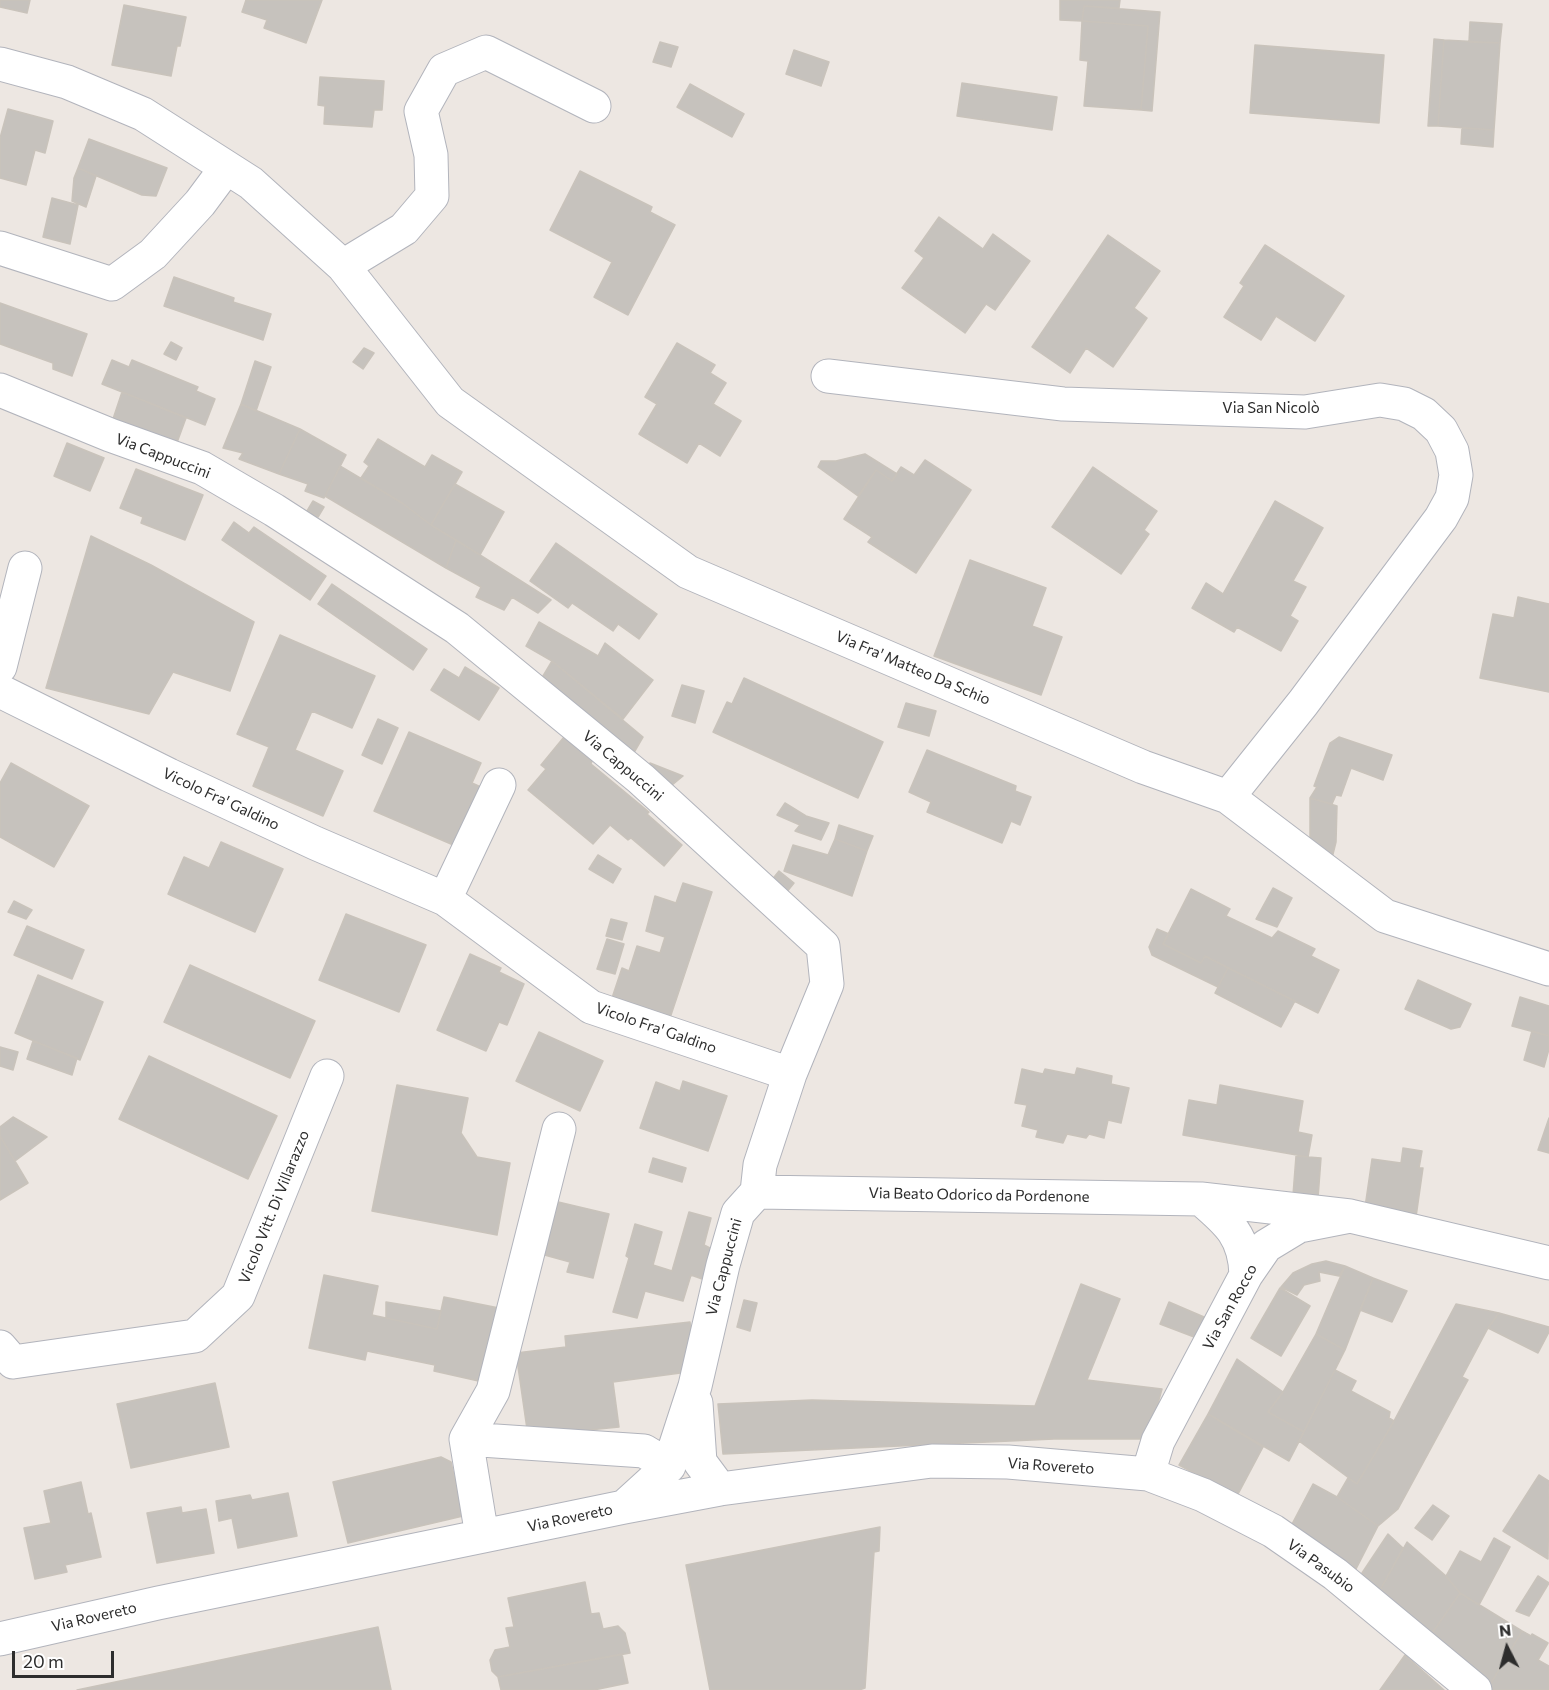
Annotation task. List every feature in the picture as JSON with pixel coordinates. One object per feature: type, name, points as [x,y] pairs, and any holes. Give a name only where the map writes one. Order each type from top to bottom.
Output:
[{"type":"street","points":[[344,266],[404,229],[432,196],[431,155],[421,111],[444,70],[486,52],[594,106]]},
{"type":"street","name":"Via Fra' Matteo Da Schio","points":[[0,64],[67,82],[143,114],[251,183],[344,266],[450,402],[688,572],[1143,767],[1228,797],[1385,916],[1549,969]]},
{"type":"street","points":[[0,248],[112,284],[153,254],[200,203],[226,168]]},
{"type":"street","name":"Via San Nicolò","points":[[828,376],[1063,404],[1305,412],[1380,400],[1404,404],[1424,414],[1441,430],[1452,451],[1456,475],[1452,498],[1441,518],[1304,703],[1228,797]]},
{"type":"street","name":"Via Cappuccini","points":[[0,390],[110,435],[202,468],[274,510],[457,628],[640,779],[823,946],[827,984],[790,1074],[760,1165],[757,1192],[738,1213],[723,1265],[695,1386],[669,1466],[624,1507]]},
{"type":"street","points":[[2,652],[25,568]]},
{"type":"street","name":"Vicolo Fra' Galdino","points":[[0,691],[169,775],[315,843],[445,899],[591,1007],[790,1074]]},
{"type":"street","points":[[445,899],[499,784]]},
{"type":"street","name":"Vicolo Vitt. Di Villarazzo","points":[[0,1347],[13,1362],[195,1336],[237,1296],[327,1076]]},
{"type":"street","points":[[482,1536],[466,1439],[493,1390],[559,1129]]},
{"type":"street","name":"Via Beato Odorico da Pordenone","points":[[757,1192],[1201,1199],[1350,1216]]},
{"type":"street","points":[[1201,1199],[1221,1216],[1240,1240],[1246,1257],[1246,1275]]},
{"type":"street","name":"Via San Rocco","points":[[1148,1474],[1158,1441],[1246,1275],[1266,1246],[1299,1226],[1350,1216],[1549,1263]]},
{"type":"street","name":"Via Cappuccini","points":[[695,1386],[700,1462],[720,1489]]},
{"type":"street","points":[[466,1439],[644,1451],[669,1466]]},
{"type":"street","name":"Via Rovereto","points":[[0,1639],[158,1603],[720,1489],[932,1461],[1008,1462],[1148,1474]]},
{"type":"street","name":"Via Pasubio","points":[[1148,1474],[1203,1495],[1273,1532],[1335,1574],[1476,1690]]},
{"type":"building","points":[[0,0],[30,0],[27,13],[0,7]]},
{"type":"building","points":[[246,0],[322,0],[306,43],[264,28],[267,20],[242,12]]},
{"type":"building","points":[[1060,0],[1120,0],[1119,8],[1084,6],[1082,21],[1060,20]]},
{"type":"building","points":[[124,5],[186,17],[171,76],[112,65]]},
{"type":"building","points":[[1084,6],[1160,12],[1152,111],[1141,110],[1148,26],[1082,21]]},
{"type":"building","points":[[1082,21],[1148,26],[1141,110],[1084,106],[1088,61],[1080,60]]},
{"type":"building","points":[[1470,22],[1502,24],[1500,43],[1469,42]]},
{"type":"building","points":[[1434,39],[1444,40],[1438,126],[1428,126]]},
{"type":"building","points":[[1444,40],[1500,43],[1494,130],[1438,126]]},
{"type":"building","points":[[660,42],[678,47],[671,67],[653,62]]},
{"type":"building","points":[[1255,45],[1384,55],[1379,123],[1250,113]]},
{"type":"building","points":[[794,50],[829,62],[821,86],[786,74]]},
{"type":"building","points":[[320,77],[384,81],[382,110],[374,110],[372,127],[324,124],[325,106],[318,105]]},
{"type":"building","points":[[962,83],[1057,97],[1052,130],[957,116]]},
{"type":"building","points":[[690,84],[744,114],[732,137],[677,107]]},
{"type":"building","points":[[8,109],[53,121],[45,153],[35,150],[26,185],[0,178],[0,138]]},
{"type":"building","points":[[1462,128],[1494,130],[1493,147],[1461,144]]},
{"type":"building","points":[[89,139],[167,168],[156,196],[142,195],[78,168]]},
{"type":"building","points":[[78,168],[96,176],[86,207],[72,201],[74,178]]},
{"type":"building","points":[[580,171],[652,207],[650,212],[675,225],[628,315],[594,297],[612,262],[550,230]]},
{"type":"building","points":[[52,198],[78,205],[70,244],[43,237]]},
{"type":"building","points":[[939,217],[983,249],[993,234],[1030,261],[995,310],[986,304],[965,333],[902,288],[924,258],[915,251]]},
{"type":"building","points":[[1108,235],[1160,271],[1134,308],[1147,318],[1113,367],[1086,348],[1070,373],[1032,347]]},
{"type":"building","points":[[1265,245],[1344,296],[1315,341],[1276,316],[1261,340],[1224,317],[1244,286],[1240,283]]},
{"type":"building","points":[[174,277],[234,298],[233,302],[271,314],[263,340],[164,306]]},
{"type":"building","points":[[0,303],[87,334],[72,376],[53,369],[53,363],[0,344]]},
{"type":"building","points":[[171,342],[182,348],[176,360],[164,354]]},
{"type":"building","points":[[677,343],[715,365],[710,373],[726,383],[713,404],[741,421],[720,456],[699,443],[687,463],[639,434],[657,404],[645,397]]},
{"type":"building","points":[[364,348],[374,353],[363,369],[353,362]]},
{"type":"building","points":[[112,360],[129,367],[132,360],[198,387],[196,391],[215,399],[205,425],[102,384]]},
{"type":"building","points":[[255,361],[271,367],[256,411],[241,404]]},
{"type":"building","points":[[122,392],[186,418],[175,448],[112,422]]},
{"type":"building","points":[[241,404],[300,429],[279,474],[239,459],[243,453],[223,448]]},
{"type":"building","points":[[300,429],[346,455],[324,498],[305,491],[308,484],[279,474]]},
{"type":"building","points":[[378,439],[425,467],[432,455],[462,472],[431,525],[402,503],[361,478],[369,466],[364,462]]},
{"type":"building","points":[[67,443],[104,458],[90,491],[54,476]]},
{"type":"building","points":[[865,454],[897,474],[892,481],[876,470],[858,496],[818,467],[821,461],[836,461]]},
{"type":"building","points":[[925,460],[971,490],[916,573],[868,542],[872,537],[844,519],[876,470],[892,481],[901,467],[914,475]]},
{"type":"building","points":[[340,466],[402,503],[456,540],[446,568],[325,496]]},
{"type":"building","points":[[1093,467],[1157,511],[1144,530],[1149,534],[1121,574],[1052,527]]},
{"type":"building","points":[[136,469],[203,495],[185,540],[141,523],[143,517],[120,508]]},
{"type":"building","points":[[455,484],[504,512],[480,555],[431,525]]},
{"type":"building","points":[[313,501],[324,507],[318,517],[307,511]]},
{"type":"building","points":[[1275,501],[1323,528],[1293,581],[1306,587],[1290,616],[1298,621],[1281,651],[1237,627],[1234,632],[1192,608],[1206,583],[1223,594]]},
{"type":"building","points":[[234,522],[249,533],[254,527],[326,576],[310,600],[222,540]]},
{"type":"building","points":[[91,536],[151,565],[254,622],[230,691],[173,672],[149,714],[46,688]]},
{"type":"building","points":[[456,540],[551,600],[538,613],[512,597],[504,610],[476,597],[481,587],[446,568]]},
{"type":"building","points":[[556,543],[657,614],[639,639],[618,624],[613,631],[572,603],[568,608],[530,581]]},
{"type":"building","points":[[970,560],[1046,588],[1032,626],[1062,637],[1041,695],[934,656]]},
{"type":"building","points":[[332,584],[427,649],[413,670],[318,604]]},
{"type":"building","points":[[1518,597],[1549,604],[1549,692],[1480,678],[1493,614],[1514,618]]},
{"type":"building","points":[[539,622],[598,656],[605,643],[653,680],[623,719],[552,661],[526,646]]},
{"type":"building","points":[[280,635],[375,676],[352,728],[312,711],[295,750],[343,771],[323,816],[253,786],[269,747],[237,734]]},
{"type":"building","points":[[552,661],[643,737],[632,756],[540,681]]},
{"type":"building","points":[[465,667],[499,688],[479,720],[431,690],[444,669],[459,678]]},
{"type":"building","points":[[744,678],[883,742],[858,798],[713,732],[727,702],[732,704]]},
{"type":"building","points":[[682,685],[704,691],[695,723],[672,716]]},
{"type":"building","points":[[906,703],[936,711],[929,736],[898,727]]},
{"type":"building","points":[[378,719],[398,728],[382,764],[362,755]]},
{"type":"building","points":[[409,732],[481,763],[472,783],[483,788],[458,847],[374,811]]},
{"type":"building","points":[[564,737],[592,761],[591,764],[649,812],[647,814],[682,845],[664,866],[631,838],[628,840],[610,825],[593,844],[528,790],[546,769],[541,765]]},
{"type":"building","points":[[1339,737],[1392,755],[1383,780],[1351,768],[1341,796],[1336,795],[1332,804],[1310,798],[1317,787],[1314,786],[1330,743]]},
{"type":"building","points":[[927,750],[1016,786],[1015,791],[1031,797],[1020,825],[1011,821],[1002,843],[927,812],[931,802],[909,792]]},
{"type":"building","points":[[11,763],[89,806],[54,867],[0,837],[0,783]]},
{"type":"building","points":[[650,763],[683,776],[666,790],[647,771]]},
{"type":"building","points":[[1310,798],[1337,806],[1336,842],[1332,858],[1310,845]]},
{"type":"building","points":[[785,803],[806,816],[829,823],[821,840],[795,831],[800,825],[777,815]]},
{"type":"building","points":[[839,825],[873,836],[867,851],[835,839]]},
{"type":"building","points":[[835,839],[867,851],[852,896],[784,871],[793,845],[828,855]]},
{"type":"building","points":[[221,842],[283,869],[255,932],[168,894],[184,857],[209,868]]},
{"type":"building","points":[[598,855],[621,869],[613,883],[589,869]]},
{"type":"building","points":[[779,871],[794,883],[782,898],[767,886]]},
{"type":"building","points":[[683,883],[712,892],[670,1018],[612,998],[622,968],[629,971],[637,946],[660,953],[665,937],[646,931],[655,896],[676,903]]},
{"type":"building","points":[[1273,888],[1292,898],[1277,927],[1256,919]]},
{"type":"building","points":[[1191,889],[1230,909],[1226,916],[1272,938],[1278,931],[1315,949],[1311,956],[1339,970],[1318,1013],[1205,956],[1201,963],[1163,944]]},
{"type":"building","points":[[14,901],[32,910],[26,919],[8,912]]},
{"type":"building","points":[[346,914],[426,945],[399,1012],[319,980]]},
{"type":"building","points":[[611,919],[627,923],[622,940],[606,936]]},
{"type":"building","points":[[27,926],[84,950],[72,979],[14,955]]},
{"type":"building","points":[[1157,929],[1169,934],[1163,944],[1201,963],[1205,956],[1228,968],[1218,987],[1152,955],[1149,947]]},
{"type":"building","points":[[607,939],[624,944],[615,974],[597,969]]},
{"type":"building","points":[[470,954],[501,968],[499,972],[524,984],[507,1025],[499,1022],[486,1051],[437,1030]]},
{"type":"building","points":[[190,965],[315,1021],[290,1078],[164,1022]]},
{"type":"building","points":[[1228,968],[1295,1001],[1281,1027],[1215,993]]},
{"type":"building","points":[[38,975],[103,1002],[80,1060],[15,1033]]},
{"type":"building","points":[[1418,980],[1471,1004],[1460,1027],[1451,1029],[1405,1009]]},
{"type":"building","points":[[1520,997],[1549,1006],[1549,1036],[1512,1026]]},
{"type":"building","points":[[1532,1031],[1549,1036],[1549,1049],[1544,1067],[1524,1060]]},
{"type":"building","points":[[539,1032],[603,1061],[580,1111],[516,1081]]},
{"type":"building","points":[[33,1041],[77,1058],[72,1075],[27,1059]]},
{"type":"building","points":[[0,1047],[18,1052],[13,1070],[0,1066]]},
{"type":"building","points":[[149,1056],[277,1116],[248,1179],[119,1119]]},
{"type":"building","points":[[1077,1068],[1112,1076],[1111,1084],[1129,1088],[1121,1123],[1108,1120],[1104,1138],[1089,1134],[1086,1138],[1067,1134],[1063,1143],[1036,1137],[1038,1130],[1022,1126],[1027,1105],[1015,1103],[1022,1069],[1043,1074],[1045,1069],[1075,1075]]},
{"type":"building","points":[[683,1081],[727,1096],[708,1151],[640,1128],[656,1082],[680,1091]]},
{"type":"building","points":[[397,1085],[468,1098],[461,1133],[477,1157],[510,1163],[497,1235],[372,1211]]},
{"type":"building","points":[[1220,1085],[1303,1101],[1298,1132],[1312,1135],[1308,1157],[1183,1135],[1189,1100],[1217,1105]]},
{"type":"building","points":[[13,1117],[47,1137],[15,1161],[0,1136],[0,1127]]},
{"type":"building","points":[[1549,1118],[1549,1153],[1538,1150]]},
{"type":"building","points":[[0,1136],[28,1183],[0,1200]]},
{"type":"building","points":[[1403,1148],[1422,1151],[1419,1168],[1423,1168],[1416,1217],[1364,1214],[1372,1159],[1401,1163]]},
{"type":"building","points":[[1296,1156],[1321,1158],[1318,1198],[1293,1195]]},
{"type":"building","points":[[653,1158],[686,1168],[682,1182],[649,1172]]},
{"type":"building","points":[[554,1201],[609,1214],[593,1278],[567,1272],[570,1262],[541,1254]]},
{"type":"building","points":[[689,1212],[711,1218],[704,1245],[716,1251],[705,1280],[691,1275],[683,1301],[645,1291],[637,1318],[613,1312],[629,1258],[626,1256],[635,1224],[662,1232],[653,1265],[672,1271]]},
{"type":"building","points":[[1326,1261],[1345,1266],[1339,1276],[1319,1272],[1320,1281],[1304,1285],[1297,1295],[1281,1287],[1293,1273],[1312,1264]]},
{"type":"building","points":[[1345,1266],[1373,1278],[1345,1350],[1316,1334]]},
{"type":"building","points":[[324,1275],[378,1286],[372,1315],[437,1329],[444,1297],[499,1308],[483,1382],[434,1371],[435,1365],[367,1351],[365,1360],[309,1348]]},
{"type":"building","points":[[1373,1278],[1407,1291],[1392,1322],[1360,1310]]},
{"type":"building","points":[[1081,1284],[1120,1299],[1087,1380],[1162,1389],[1148,1439],[1054,1439],[723,1454],[718,1404],[812,1400],[1035,1406]]},
{"type":"building","points":[[1280,1288],[1310,1306],[1281,1356],[1251,1338]]},
{"type":"building","points":[[744,1300],[757,1303],[750,1331],[737,1327]]},
{"type":"building","points":[[386,1302],[441,1311],[437,1329],[386,1318]]},
{"type":"building","points":[[1169,1302],[1211,1320],[1202,1340],[1160,1324]]},
{"type":"building","points":[[1456,1304],[1499,1313],[1488,1328],[1462,1377],[1468,1380],[1398,1509],[1378,1526],[1337,1497],[1348,1478],[1357,1484],[1394,1421]]},
{"type":"building","points":[[1499,1313],[1549,1327],[1549,1332],[1538,1353],[1488,1328]]},
{"type":"building","points":[[690,1322],[695,1361],[688,1372],[613,1382],[619,1427],[528,1436],[516,1353],[566,1347],[565,1336]]},
{"type":"building","points":[[1316,1334],[1345,1350],[1304,1432],[1268,1412],[1283,1392]]},
{"type":"building","points":[[1237,1359],[1283,1392],[1268,1412],[1304,1432],[1289,1461],[1208,1414]]},
{"type":"building","points":[[1335,1370],[1356,1381],[1351,1391],[1390,1412],[1389,1418],[1394,1421],[1357,1484],[1299,1441]]},
{"type":"building","points":[[215,1383],[229,1447],[131,1468],[117,1404]]},
{"type":"building","points":[[1208,1414],[1263,1447],[1237,1496],[1179,1465]]},
{"type":"building","points":[[441,1457],[451,1462],[463,1516],[348,1543],[333,1482]]},
{"type":"building","points":[[1539,1475],[1549,1481],[1548,1559],[1503,1531]]},
{"type":"building","points":[[81,1482],[101,1557],[65,1565],[67,1572],[35,1579],[24,1528],[51,1523],[44,1491]]},
{"type":"building","points":[[1313,1484],[1337,1497],[1378,1526],[1356,1569],[1291,1526]]},
{"type":"building","points":[[288,1493],[297,1536],[238,1548],[232,1518],[219,1521],[216,1501],[250,1495],[252,1500]]},
{"type":"building","points":[[1433,1505],[1449,1516],[1432,1540],[1415,1528]]},
{"type":"building","points":[[181,1507],[182,1513],[206,1509],[214,1553],[157,1563],[147,1513]]},
{"type":"building","points":[[880,1527],[879,1551],[874,1552],[865,1688],[859,1690],[710,1690],[686,1565]]},
{"type":"building","points":[[1388,1534],[1403,1548],[1379,1592],[1362,1573]]},
{"type":"building","points":[[1494,1538],[1510,1547],[1479,1605],[1460,1593],[1446,1576],[1460,1551],[1481,1562]]},
{"type":"building","points":[[1407,1542],[1446,1576],[1460,1593],[1426,1642],[1379,1592]]},
{"type":"building","points":[[1538,1576],[1549,1583],[1529,1616],[1516,1611]]},
{"type":"building","points":[[585,1582],[591,1614],[599,1613],[603,1629],[618,1626],[625,1633],[630,1653],[498,1677],[492,1671],[490,1660],[495,1650],[510,1647],[506,1628],[514,1627],[508,1598]]},
{"type":"building","points":[[1460,1593],[1522,1631],[1487,1690],[1426,1642]]},
{"type":"building","points":[[378,1627],[391,1690],[77,1690]]},
{"type":"building","points":[[1522,1631],[1548,1643],[1538,1660],[1549,1666],[1549,1690],[1487,1690]]},
{"type":"building","points":[[622,1654],[628,1683],[594,1690],[501,1690],[498,1677]]},
{"type":"building","points":[[1405,1655],[1444,1690],[1380,1690]]}]
